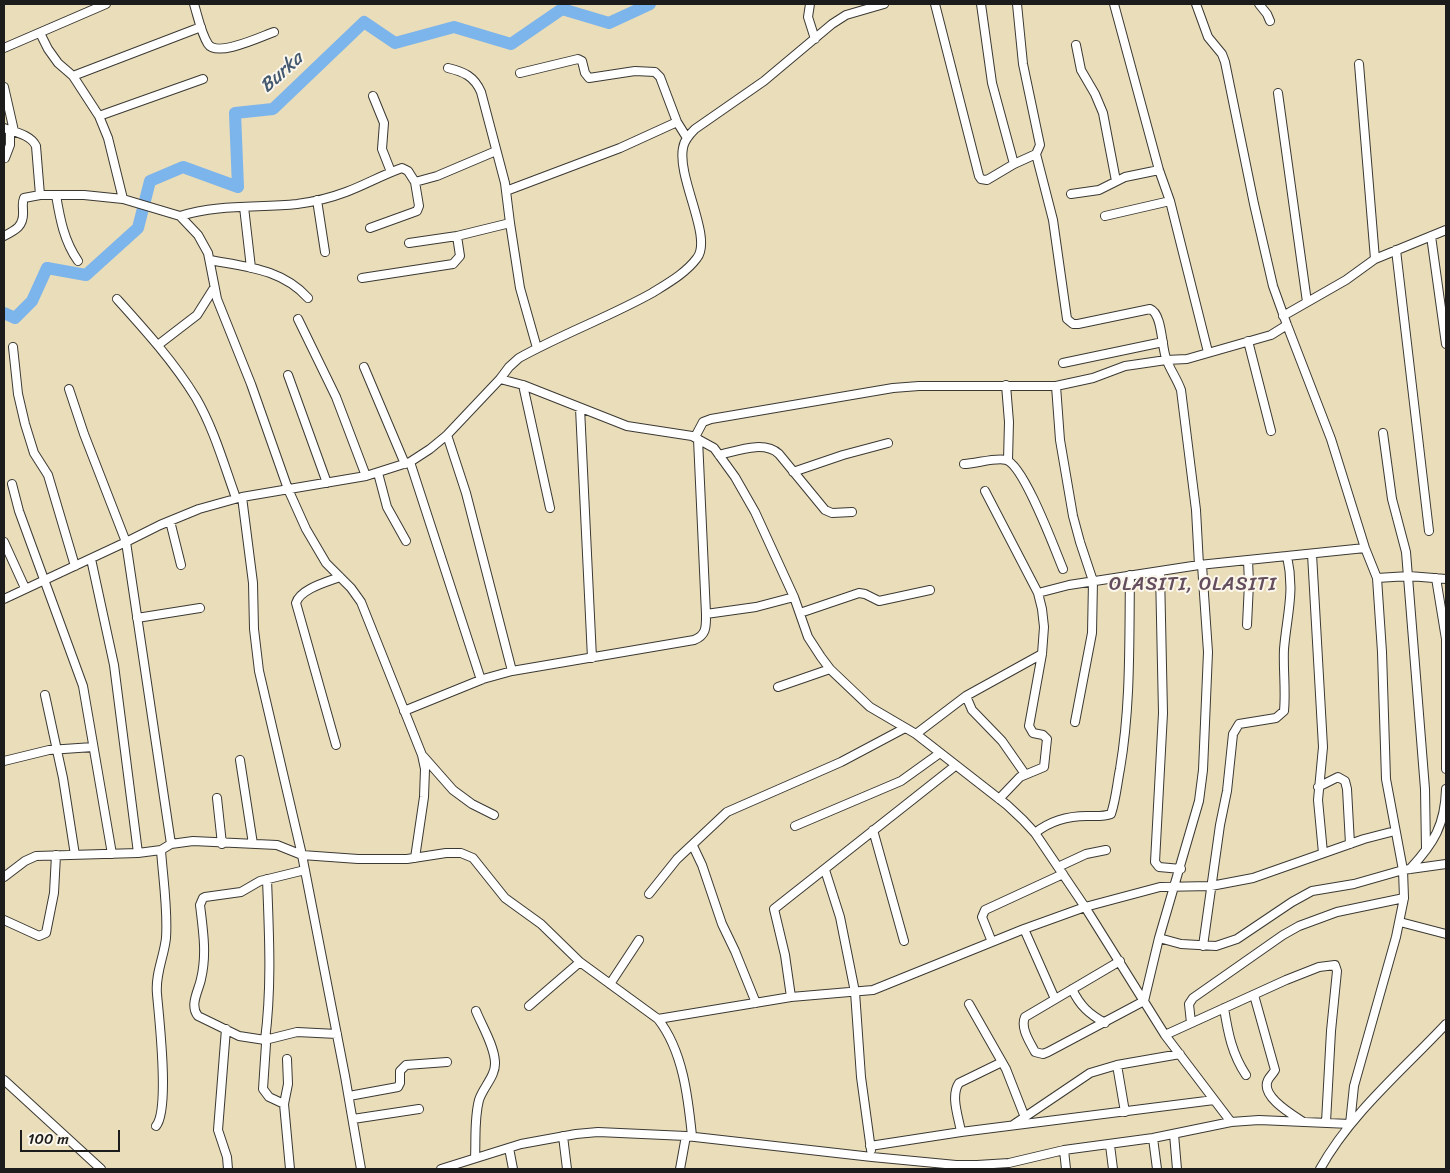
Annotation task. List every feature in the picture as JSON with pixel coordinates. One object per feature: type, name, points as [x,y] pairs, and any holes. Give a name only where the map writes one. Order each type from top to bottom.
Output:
[{"type":"street","points":[[80,4],[85,12]]},
{"type":"street","points":[[4,48],[106,4]]},
{"type":"street","points":[[194,4],[208,44],[212,47],[221,49],[274,32]]},
{"type":"street","points":[[810,4],[808,17],[815,39]]},
{"type":"street","points":[[4,599],[199,509],[239,497],[378,473],[407,463],[430,449],[447,434],[500,379],[509,366],[519,358],[624,308],[670,282],[698,257],[702,246],[701,232],[686,182],[682,156],[683,146],[687,138],[695,129],[764,81],[832,24],[846,15],[884,4]]},
{"type":"street","points":[[934,4],[980,176],[981,179],[988,180],[1014,164],[1036,154],[1039,149],[1040,142],[1023,64],[1016,4]]},
{"type":"street","points":[[981,4],[992,83],[1014,164]]},
{"type":"street","points":[[1114,4],[1159,170],[1170,201],[1208,352]]},
{"type":"street","points":[[1196,4],[1208,37],[1226,62],[1273,286],[1331,439],[1365,548],[1377,578],[1382,652],[1385,761],[1395,831],[1407,870],[1400,922],[1354,1086],[1350,1124]]},
{"type":"street","points":[[1259,4],[1267,14],[1270,22]]},
{"type":"street","points":[[72,76],[202,27]]},
{"type":"street","points":[[40,33],[48,49],[58,63],[72,76],[99,116],[108,138],[123,199]]},
{"type":"street","points":[[1076,45],[1081,70],[1095,94],[1103,113],[1116,181]]},
{"type":"street","points":[[520,73],[578,60],[582,61],[584,73],[589,78],[635,71],[655,72],[660,77],[677,122],[687,138]]},
{"type":"street","points":[[1359,64],[1375,259]]},
{"type":"street","points":[[448,68],[469,75],[478,85],[506,191],[520,288],[537,348]]},
{"type":"street","points":[[99,116],[203,79]]},
{"type":"street","points":[[4,87],[10,145],[5,158]]},
{"type":"street","points":[[1278,93],[1307,302]]},
{"type":"street","points":[[373,96],[384,123],[382,148],[391,172]]},
{"type":"street","points":[[506,191],[620,148],[677,122]]},
{"type":"street","points":[[9,130],[34,141],[40,195]]},
{"type":"street","points":[[415,182],[437,176],[496,151]]},
{"type":"street","points":[[1036,154],[1053,220],[1067,319],[1073,324],[1078,324],[1150,309],[1156,314],[1166,360],[1176,375],[1183,398],[1196,510],[1208,652],[1204,720],[1205,752],[1199,801],[1159,938],[1144,1001],[1048,1052],[1038,1054],[1035,1052],[1024,1028],[1023,1020],[1028,1015],[1120,961]]},
{"type":"street","points":[[4,236],[15,231],[22,222],[24,198],[40,195],[84,195],[123,199],[180,216],[212,210],[297,204],[317,200],[346,192],[402,168],[406,169],[415,182],[420,206],[418,211],[370,228]]},
{"type":"street","points":[[1071,194],[1099,190],[1129,176],[1159,170]]},
{"type":"street","points":[[56,195],[60,223],[67,245],[78,261]]},
{"type":"street","points":[[317,200],[325,252]]},
{"type":"street","points":[[1105,216],[1170,201]]},
{"type":"street","points":[[244,207],[251,268]]},
{"type":"street","points":[[180,216],[198,235],[205,247],[210,260],[214,288],[288,490],[306,529],[326,564],[356,595],[365,611],[418,742],[424,770],[424,797],[415,858]]},
{"type":"street","points":[[409,242],[457,236],[510,224]]},
{"type":"street","points":[[1283,316],[1346,280],[1375,259],[1446,230]]},
{"type":"street","points":[[362,278],[453,264],[460,256],[457,236]]},
{"type":"street","points":[[1431,236],[1446,344]]},
{"type":"street","points":[[1396,250],[1429,531]]},
{"type":"street","points":[[210,260],[269,272],[287,279],[308,298]]},
{"type":"street","points":[[158,345],[197,315],[214,288]]},
{"type":"street","points":[[116,298],[158,345],[196,398],[239,497],[254,583],[254,629],[259,671],[302,855],[361,1169]]},
{"type":"street","points":[[298,319],[340,406],[366,476]]},
{"type":"street","points":[[404,711],[481,680],[512,671],[698,638],[704,634],[706,630],[706,614],[696,438],[704,422],[711,419],[912,386],[1056,386],[1093,378],[1125,366],[1188,359],[1271,335],[1287,326]]},
{"type":"street","points":[[1248,341],[1271,431]]},
{"type":"street","points":[[1063,363],[1163,342]]},
{"type":"street","points":[[13,347],[18,394],[25,424],[34,453],[48,475],[75,566]]},
{"type":"street","points":[[364,368],[407,463],[481,680]]},
{"type":"street","points":[[288,375],[327,483]]},
{"type":"street","points":[[500,379],[524,385],[638,429],[696,438],[708,444],[719,455],[736,477],[755,512],[794,597],[803,625],[813,646],[830,669],[870,707],[916,734],[1016,812],[1035,833],[1120,961],[1165,1035],[1230,1122]]},
{"type":"street","points":[[524,385],[550,508]]},
{"type":"street","points":[[1006,385],[1009,422],[1008,460],[1022,477],[1031,493],[1063,570]]},
{"type":"street","points":[[1056,386],[1060,440],[1073,516],[1093,581],[1092,633],[1076,722]]},
{"type":"street","points":[[69,389],[81,426],[126,542],[171,844]]},
{"type":"street","points":[[580,408],[592,658]]},
{"type":"street","points":[[1383,433],[1392,499],[1406,547],[1409,576],[1424,790],[1426,849]]},
{"type":"street","points":[[447,434],[466,493],[512,671]]},
{"type":"street","points":[[793,472],[843,455],[888,443]]},
{"type":"street","points":[[719,455],[760,447],[770,448],[779,454],[828,512],[836,514],[852,512]]},
{"type":"street","points":[[964,464],[1000,459],[1008,460]]},
{"type":"street","points":[[378,473],[388,507],[406,541]]},
{"type":"street","points":[[12,484],[19,511],[83,686],[112,854]]},
{"type":"street","points":[[985,491],[1038,593],[1044,627],[1042,654],[1029,726],[1032,733],[1043,735],[1046,738],[1045,762],[1042,769],[1025,774],[1013,783],[999,799]]},
{"type":"street","points":[[170,521],[181,566]]},
{"type":"street","points":[[4,542],[25,588]]},
{"type":"street","points":[[1038,593],[1069,585],[1201,565],[1365,548]]},
{"type":"street","points":[[1312,554],[1323,746],[1318,787],[1323,853]]},
{"type":"street","points":[[1203,946],[1220,824],[1228,791],[1233,734],[1239,724],[1276,718],[1284,711],[1284,647],[1290,606],[1291,582],[1287,556]]},
{"type":"street","points":[[91,559],[114,665],[138,853]]},
{"type":"street","points":[[1246,625],[1249,584],[1248,560]]},
{"type":"street","points":[[1160,572],[1163,713],[1155,862],[1160,867],[1180,869]]},
{"type":"street","points":[[1035,833],[1044,826],[1060,819],[1111,814],[1115,802],[1124,750],[1128,700],[1130,575]]},
{"type":"street","points":[[1377,578],[1409,576],[1446,579]]},
{"type":"street","points":[[336,745],[296,603],[297,598],[303,592],[340,577]]},
{"type":"street","points":[[1436,578],[1446,639],[1446,769]]},
{"type":"street","points":[[800,613],[859,593],[879,601],[930,590]]},
{"type":"street","points":[[706,614],[756,606],[794,597]]},
{"type":"street","points":[[137,618],[200,608]]},
{"type":"street","points":[[916,734],[966,696],[1042,654]]},
{"type":"street","points":[[778,687],[830,669]]},
{"type":"street","points":[[45,695],[57,749],[75,855]]},
{"type":"street","points":[[966,696],[972,710],[1002,741],[1025,774]]},
{"type":"street","points":[[649,894],[677,859],[727,812],[841,762],[905,728]]},
{"type":"street","points":[[4,758],[57,749],[93,747]]},
{"type":"street","points":[[795,826],[901,781],[940,753]]},
{"type":"street","points":[[422,755],[453,790],[472,804],[494,815]]},
{"type":"street","points":[[240,760],[253,844]]},
{"type":"street","points":[[791,998],[785,955],[774,909],[955,766]]},
{"type":"street","points":[[1318,787],[1338,777],[1345,781],[1350,844]]},
{"type":"street","points":[[1407,870],[1426,849],[1439,830],[1446,789]]},
{"type":"street","points":[[217,798],[222,844]]},
{"type":"street","points":[[873,830],[904,941]]},
{"type":"street","points":[[658,1019],[791,998],[880,988],[1024,929],[1085,907],[1160,887],[1211,886],[1253,878],[1350,844],[1395,831]]},
{"type":"street","points":[[4,877],[28,859],[36,856],[138,853],[161,850],[171,844],[193,841],[222,844],[277,845],[302,855],[358,859],[415,858],[455,852],[467,854],[479,865],[505,898],[542,924],[580,962],[658,1019],[668,1034],[680,1068],[687,1096],[689,1136],[680,1169]]},
{"type":"street","points":[[693,846],[704,871],[722,924],[738,957],[756,1003]]},
{"type":"street","points":[[156,1126],[161,1116],[163,1069],[157,984],[166,932],[161,850]]},
{"type":"street","points":[[1058,867],[1086,854],[1106,850]]},
{"type":"street","points":[[4,920],[39,936],[46,932],[54,893],[56,855]]},
{"type":"street","points":[[1159,938],[1181,944],[1216,946],[1237,939],[1306,894],[1407,870],[1446,864]]},
{"type":"street","points":[[305,870],[267,879],[245,890],[205,897],[201,902],[205,955],[194,1008],[198,1016],[244,1038],[265,1040],[297,1032],[337,1034]]},
{"type":"street","points":[[825,870],[840,917],[855,992],[861,1077],[872,1157]]},
{"type":"street","points":[[992,942],[982,917],[984,910],[1063,874]]},
{"type":"street","points":[[267,879],[270,959],[269,1010],[265,1040],[263,1089],[269,1097],[284,1104]]},
{"type":"street","points":[[1191,1023],[1189,1009],[1191,1000],[1283,935],[1324,916],[1404,898]]},
{"type":"street","points":[[1400,922],[1446,934]]},
{"type":"street","points":[[1024,929],[1055,999]]},
{"type":"street","points":[[610,984],[639,940]]},
{"type":"street","points":[[529,1006],[580,962]]},
{"type":"street","points":[[1165,1035],[1286,980],[1332,964],[1336,967],[1326,1122]]},
{"type":"street","points":[[1072,990],[1081,1006],[1094,1017],[1105,1022]]},
{"type":"street","points":[[1254,995],[1275,1070],[1268,1079],[1267,1090],[1273,1100],[1303,1122]]},
{"type":"street","points":[[968,1004],[1002,1062],[1024,1115]]},
{"type":"street","points":[[1224,1008],[1230,1044],[1246,1075]]},
{"type":"street","points":[[475,1158],[477,1108],[482,1091],[493,1074],[495,1062],[491,1046],[476,1011]]},
{"type":"street","points":[[1320,1169],[1332,1148],[1350,1124],[1446,1024]]},
{"type":"street","points":[[226,1029],[218,1130],[227,1157],[228,1169]]},
{"type":"street","points":[[1011,1126],[1024,1115],[1090,1073],[1117,1065],[1180,1054]]},
{"type":"street","points":[[287,1059],[288,1084],[284,1104],[290,1169]]},
{"type":"street","points":[[348,1096],[398,1087],[400,1071],[406,1065],[447,1062]]},
{"type":"street","points":[[961,1132],[955,1100],[956,1087],[959,1083],[1002,1062]]},
{"type":"street","points":[[1117,1065],[1125,1112]]},
{"type":"street","points":[[4,1080],[101,1169]]},
{"type":"street","points":[[870,1146],[961,1132],[1214,1100]]},
{"type":"street","points":[[352,1119],[420,1109]]},
{"type":"street","points":[[441,1169],[508,1148],[563,1136],[598,1132],[689,1136],[872,1157],[956,1165],[977,1165],[1009,1163],[1064,1150],[1153,1138],[1230,1122],[1259,1120],[1350,1124]]},
{"type":"street","points":[[1174,1134],[1178,1169]]},
{"type":"street","points":[[563,1136],[567,1169]]},
{"type":"street","points":[[1153,1138],[1157,1169]]},
{"type":"street","points":[[1110,1145],[1113,1169]]},
{"type":"street","points":[[508,1148],[513,1169]]},
{"type":"street","points":[[1064,1150],[1066,1169]]},
{"type":"street","points":[[902,1160],[903,1169]]},
{"type":"waterway","name":"Burka","points":[[4,313],[15,318],[32,301],[47,268],[86,275],[138,228],[150,181],[183,167],[238,187],[235,113],[273,109],[364,22],[395,43],[454,27],[511,44],[562,9],[609,23],[650,4]]},
{"type":"district","name":"OLASITI, OLASITI","points":[[1193,585]]}]
